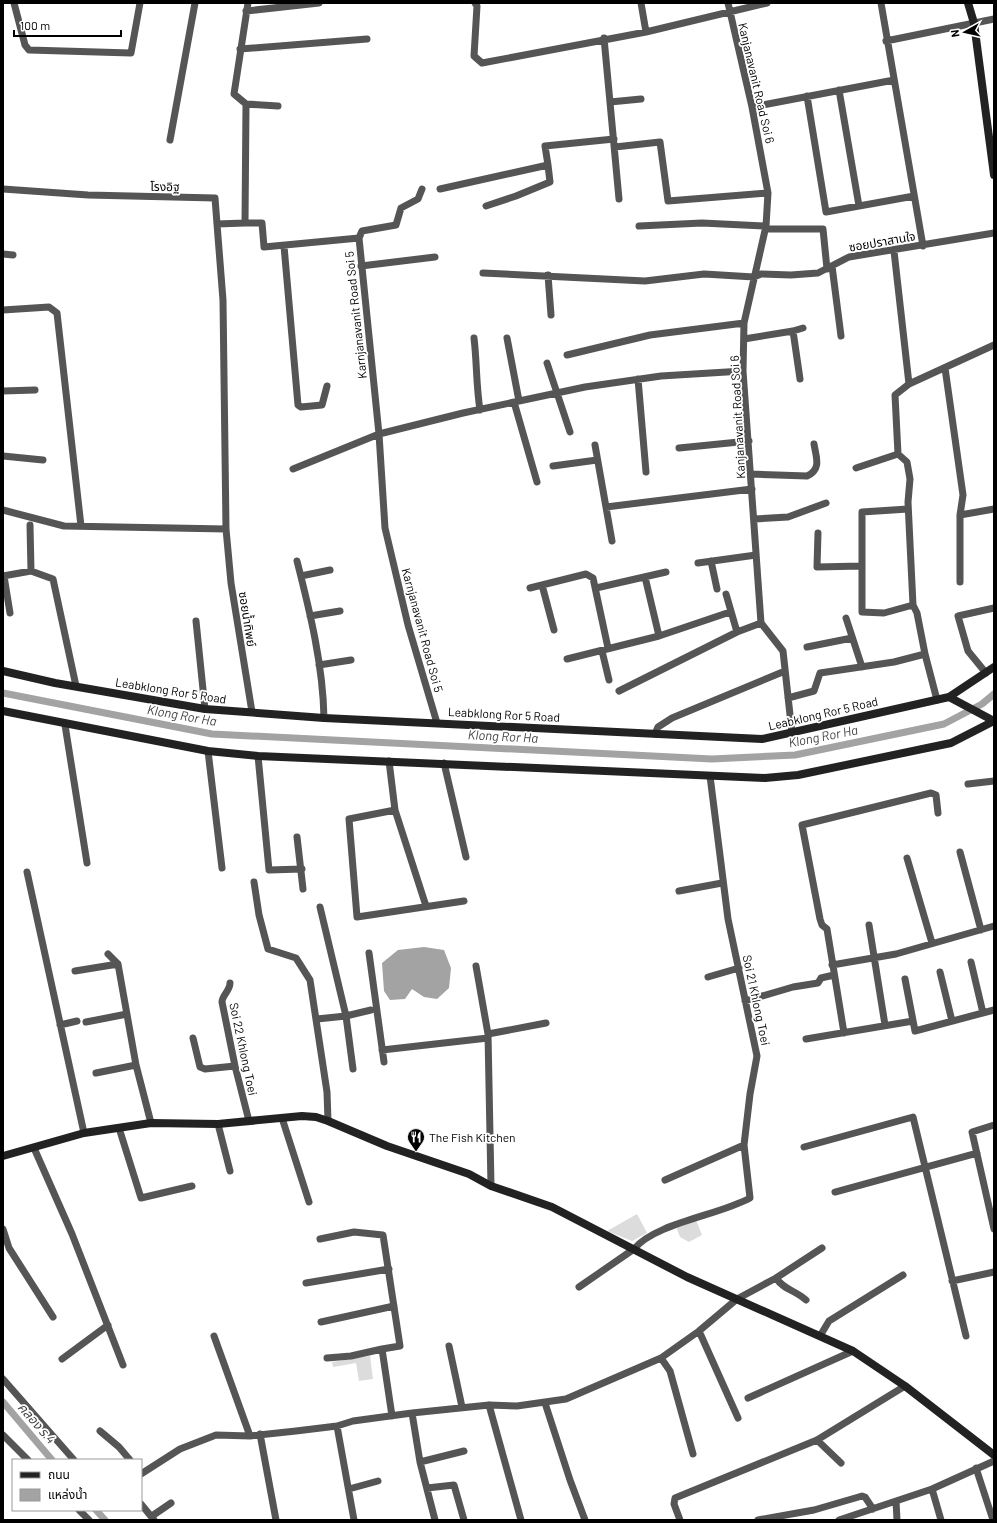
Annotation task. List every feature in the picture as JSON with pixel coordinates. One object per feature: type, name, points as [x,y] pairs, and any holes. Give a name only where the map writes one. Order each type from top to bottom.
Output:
[{"type":"street","points":[[14,3],[25,47],[29,50],[131,53],[140,3]]},
{"type":"street","points":[[170,140],[195,3]]},
{"type":"street","points":[[278,106],[246,104],[234,94],[247,7],[319,3]]},
{"type":"street","points":[[475,3],[477,6],[474,56],[482,63],[604,38],[646,32],[767,3]]},
{"type":"street","points":[[641,3],[646,32]]},
{"type":"street","name":"Kanjanavanit Road Soi 6","points":[[728,3],[752,108],[768,193],[765,228],[744,322],[743,371],[761,623]]},
{"type":"street","points":[[881,3],[886,41],[923,246]]},
{"type":"street","points":[[968,3],[974,23],[994,174]]},
{"type":"street","points":[[886,41],[994,19]]},
{"type":"street","points":[[604,38],[619,199]]},
{"type":"street","points":[[240,49],[367,39]]},
{"type":"street","points":[[752,108],[894,80]]},
{"type":"street","points":[[839,90],[859,206]]},
{"type":"street","points":[[807,96],[826,212],[914,196]]},
{"type":"street","points":[[610,102],[641,99]]},
{"type":"street","points":[[217,224],[245,223],[246,104]]},
{"type":"street","points":[[486,206],[550,182],[545,146],[614,139]]},
{"type":"street","points":[[614,147],[660,142],[668,201],[768,193]]},
{"type":"street","points":[[440,189],[548,165]]},
{"type":"street","name":"โรงอิฐ","points":[[3,189],[88,195],[214,198],[217,224]]},
{"type":"street","points":[[359,238],[362,231],[396,225],[401,208],[418,199],[422,189]]},
{"type":"street","name":"Karnjanavanit Road Soi 5","points":[[245,223],[262,223],[264,248],[359,238],[379,434],[385,528],[408,625],[437,723]]},
{"type":"street","points":[[639,226],[702,223],[765,228],[823,229],[841,336]]},
{"type":"street","name":"ซอยน้ำทิพย์","points":[[217,224],[223,300],[226,529],[231,583],[252,712]]},
{"type":"street","name":"ซอยปราสานใจ","points":[[483,273],[645,281],[704,274],[754,277],[761,274],[791,275],[818,273],[849,257],[894,251],[994,233]]},
{"type":"street","points":[[284,246],[299,406],[322,405],[327,386]]},
{"type":"street","points":[[894,251],[909,384]]},
{"type":"street","points":[[3,254],[13,255]]},
{"type":"street","points":[[361,266],[435,257]]},
{"type":"street","points":[[548,276],[551,315]]},
{"type":"street","points":[[3,310],[49,307],[57,313],[81,526]]},
{"type":"street","points":[[567,355],[650,335],[744,322]]},
{"type":"street","points":[[744,339],[793,332],[803,328]]},
{"type":"street","points":[[793,332],[800,379]]},
{"type":"street","points":[[474,338],[477,366],[476,385],[480,410]]},
{"type":"street","points":[[507,338],[517,402],[537,482]]},
{"type":"street","points":[[937,700],[925,654],[917,613],[913,605],[908,509],[910,479],[907,462],[898,454],[895,395],[909,384],[994,345]]},
{"type":"street","points":[[547,363],[570,432]]},
{"type":"street","points":[[946,368],[963,495],[960,515],[960,582]]},
{"type":"street","points":[[293,469],[379,434],[557,393],[638,379],[743,371]]},
{"type":"street","points":[[638,379],[646,472]]},
{"type":"street","points":[[3,391],[35,390]]},
{"type":"street","points":[[679,448],[749,441]]},
{"type":"street","points":[[751,474],[808,476],[814,473],[817,467],[814,444]]},
{"type":"street","points":[[595,445],[612,542]]},
{"type":"street","points":[[856,468],[898,454]]},
{"type":"street","points":[[3,456],[43,460]]},
{"type":"street","points":[[553,466],[597,460]]},
{"type":"street","points":[[606,507],[752,489]]},
{"type":"street","points":[[754,519],[788,517],[826,503]]},
{"type":"street","points":[[908,509],[862,512],[862,612],[884,613],[913,605]]},
{"type":"street","points":[[3,510],[49,523],[81,526],[226,529]]},
{"type":"street","points":[[960,515],[994,510]]},
{"type":"street","points":[[30,525],[31,571]]},
{"type":"street","points":[[818,533],[817,567],[861,566]]},
{"type":"street","points":[[698,563],[756,555]]},
{"type":"street","points":[[297,561],[310,616],[319,665],[324,696],[324,718]]},
{"type":"street","points":[[711,561],[717,588]]},
{"type":"street","points":[[301,576],[330,570]]},
{"type":"street","points":[[10,613],[3,576],[31,571],[53,579],[76,686]]},
{"type":"street","points":[[596,588],[666,572]]},
{"type":"street","points":[[530,588],[586,574],[593,578],[596,588],[609,680]]},
{"type":"street","points":[[645,577],[659,636]]},
{"type":"street","points":[[542,585],[554,630]]},
{"type":"street","points":[[726,594],[737,632]]},
{"type":"street","points":[[986,673],[968,651],[958,616],[994,608]]},
{"type":"street","points":[[310,616],[340,611]]},
{"type":"street","points":[[567,659],[659,636],[730,612]]},
{"type":"street","points":[[846,618],[862,667]]},
{"type":"street","points":[[196,621],[205,710]]},
{"type":"street","points":[[619,691],[737,632],[761,623],[783,651],[792,733]]},
{"type":"street","points":[[807,647],[852,638]]},
{"type":"street","points":[[788,698],[814,691],[820,674],[894,662],[925,654]]},
{"type":"street","points":[[319,665],[351,660]]},
{"type":"street","name":"Leabklong Ror 5 Road","points":[[3,671],[205,710],[324,718],[762,739],[950,697],[994,668]]},
{"type":"street","points":[[655,734],[658,726],[672,718],[785,671]]},
{"type":"street","points":[[950,697],[994,722]]},
{"type":"street","points":[[3,711],[65,725],[208,751],[258,756],[765,778],[798,775],[951,743],[994,722]]},
{"type":"street","points":[[65,725],[87,863]]},
{"type":"street","points":[[208,751],[222,868]]},
{"type":"street","points":[[258,756],[269,870],[302,869]]},
{"type":"street","points":[[389,761],[395,810],[426,906]]},
{"type":"street","points":[[444,763],[466,858]]},
{"type":"street","name":"Soi 21 Khlong Toei","points":[[634,1249],[640,1240],[668,1228],[750,1198],[744,1145],[750,1094],[757,1056],[722,883],[710,776]]},
{"type":"street","points":[[968,784],[994,781]]},
{"type":"street","points":[[844,1032],[827,929],[822,925],[820,919],[802,825],[931,793],[936,795],[938,813]]},
{"type":"street","points":[[395,810],[349,819],[357,917],[464,901]]},
{"type":"street","points":[[298,837],[303,889]]},
{"type":"street","points":[[960,852],[981,930]]},
{"type":"street","points":[[907,858],[932,943]]},
{"type":"street","points":[[28,872],[84,1133]]},
{"type":"street","points":[[254,882],[265,943],[268,949],[272,952],[296,958],[310,980],[317,1019],[328,1120]]},
{"type":"street","points":[[679,891],[722,883]]},
{"type":"street","points":[[320,907],[346,1016],[353,1069]]},
{"type":"street","points":[[869,925],[884,1025]]},
{"type":"street","points":[[832,965],[896,954],[994,926]]},
{"type":"street","points":[[369,953],[384,1062]]},
{"type":"street","points":[[108,954],[118,964],[136,1065],[151,1123]]},
{"type":"street","points":[[972,962],[983,1013]]},
{"type":"street","points":[[75,971],[118,964]]},
{"type":"street","points":[[476,966],[488,1036],[491,1186]]},
{"type":"street","points":[[708,977],[738,968]]},
{"type":"street","points":[[940,972],[952,1021]]},
{"type":"street","points":[[745,1001],[793,987],[818,983],[821,978],[834,975]]},
{"type":"street","points":[[905,979],[914,1031],[994,1010]]},
{"type":"street","name":"Soi 22 Khlong Toei","points":[[230,983],[230,990],[222,1002],[234,1066],[249,1122]]},
{"type":"street","points":[[317,1019],[346,1016],[371,1010]]},
{"type":"street","points":[[86,1022],[127,1014]]},
{"type":"street","points":[[806,1039],[913,1020]]},
{"type":"street","points":[[60,1025],[77,1021]]},
{"type":"street","points":[[382,1050],[488,1036],[546,1023]]},
{"type":"street","points":[[193,1038],[200,1067],[205,1069],[234,1066]]},
{"type":"street","points":[[96,1073],[136,1065]]},
{"type":"street","points":[[3,1156],[84,1133],[151,1123],[218,1124],[282,1118],[316,1117],[328,1120],[387,1146],[469,1174],[491,1186],[552,1208],[634,1249],[687,1278],[853,1351],[905,1386],[994,1455]]},
{"type":"street","points":[[804,1147],[914,1117],[966,1336]]},
{"type":"street","points":[[282,1118],[309,1202]]},
{"type":"street","points":[[218,1124],[230,1171]]},
{"type":"street","points":[[994,1125],[972,1132],[994,1229]]},
{"type":"street","points":[[119,1128],[141,1198],[192,1186]]},
{"type":"street","points":[[665,1180],[744,1145]]},
{"type":"street","points":[[34,1148],[72,1234],[123,1365]]},
{"type":"street","points":[[835,1192],[977,1153]]},
{"type":"street","points":[[3,1229],[9,1248],[53,1317]]},
{"type":"street","points":[[320,1239],[354,1232],[383,1235],[400,1346],[351,1356],[327,1358]]},
{"type":"street","points":[[142,1472],[180,1449],[216,1434],[250,1436],[338,1426],[354,1421],[462,1407],[488,1405],[517,1406],[566,1399],[661,1358],[699,1331],[737,1299],[776,1278],[822,1248]]},
{"type":"street","points":[[579,1287],[634,1249]]},
{"type":"street","points":[[306,1283],[389,1269]]},
{"type":"street","points":[[952,1280],[994,1272]]},
{"type":"street","points":[[820,1336],[830,1321],[903,1275]]},
{"type":"street","points":[[776,1278],[782,1287],[798,1293],[806,1300]]},
{"type":"street","points":[[321,1322],[394,1306]]},
{"type":"street","points":[[62,1360],[108,1326]]},
{"type":"street","points":[[699,1331],[738,1418]]},
{"type":"street","points":[[214,1336],[250,1436]]},
{"type":"street","points":[[450,1346],[462,1407]]},
{"type":"street","points":[[382,1349],[392,1416]]},
{"type":"street","points":[[748,1398],[853,1351]]},
{"type":"street","points":[[661,1358],[670,1371],[693,1454]]},
{"type":"street","points":[[3,1379],[73,1459]]},
{"type":"street","points":[[680,1520],[674,1504],[675,1498],[817,1440],[905,1386]]},
{"type":"street","points":[[545,1403],[585,1520]]},
{"type":"street","points":[[488,1405],[522,1520]]},
{"type":"street","points":[[412,1413],[420,1462],[435,1520]]},
{"type":"street","points":[[338,1426],[354,1520]]},
{"type":"street","points":[[100,1431],[129,1459]]},
{"type":"street","points":[[260,1434],[276,1520]]},
{"type":"street","points":[[3,1435],[27,1459]]},
{"type":"street","points":[[817,1440],[841,1463]]},
{"type":"street","points":[[420,1462],[464,1451]]},
{"type":"street","points":[[839,1520],[932,1489],[976,1468],[994,1462]]},
{"type":"street","points":[[976,1468],[994,1520]]},
{"type":"street","points":[[349,1489],[378,1481]]},
{"type":"street","points":[[427,1488],[454,1485],[464,1520]]},
{"type":"street","points":[[932,1489],[941,1520]]},
{"type":"street","points":[[758,1520],[814,1510],[862,1496],[873,1509]]},
{"type":"street","points":[[896,1501],[897,1520]]},
{"type":"street","points":[[142,1505],[153,1518],[171,1503]]},
{"type":"street","points":[[80,1511],[89,1520]]},
{"type":"shaded area","points":[[637,1214],[647,1233],[632,1241],[607,1231]]},
{"type":"shaded area","points":[[696,1220],[702,1235],[689,1242],[680,1237],[676,1227]]},
{"type":"shaded area","points":[[370,1356],[373,1379],[359,1381],[356,1363],[333,1367],[332,1362]]},
{"type":"water","points":[[424,947],[444,950],[451,968],[449,988],[437,999],[424,997],[412,989],[405,999],[390,1000],[384,991],[382,963],[398,950]]},
{"type":"waterway","name":"Klong Ror Ha","points":[[3,693],[212,734],[712,759],[795,755],[944,724],[982,704],[994,694]]},
{"type":"waterway","name":"คลอง ร.4","points":[[3,1402],[51,1459]]},
{"type":"waterway","name":"คลอง ร.4","points":[[97,1511],[105,1520]]},
{"type":"place","name":"The Fish Kitchen","points":[[416,1152]]}]
